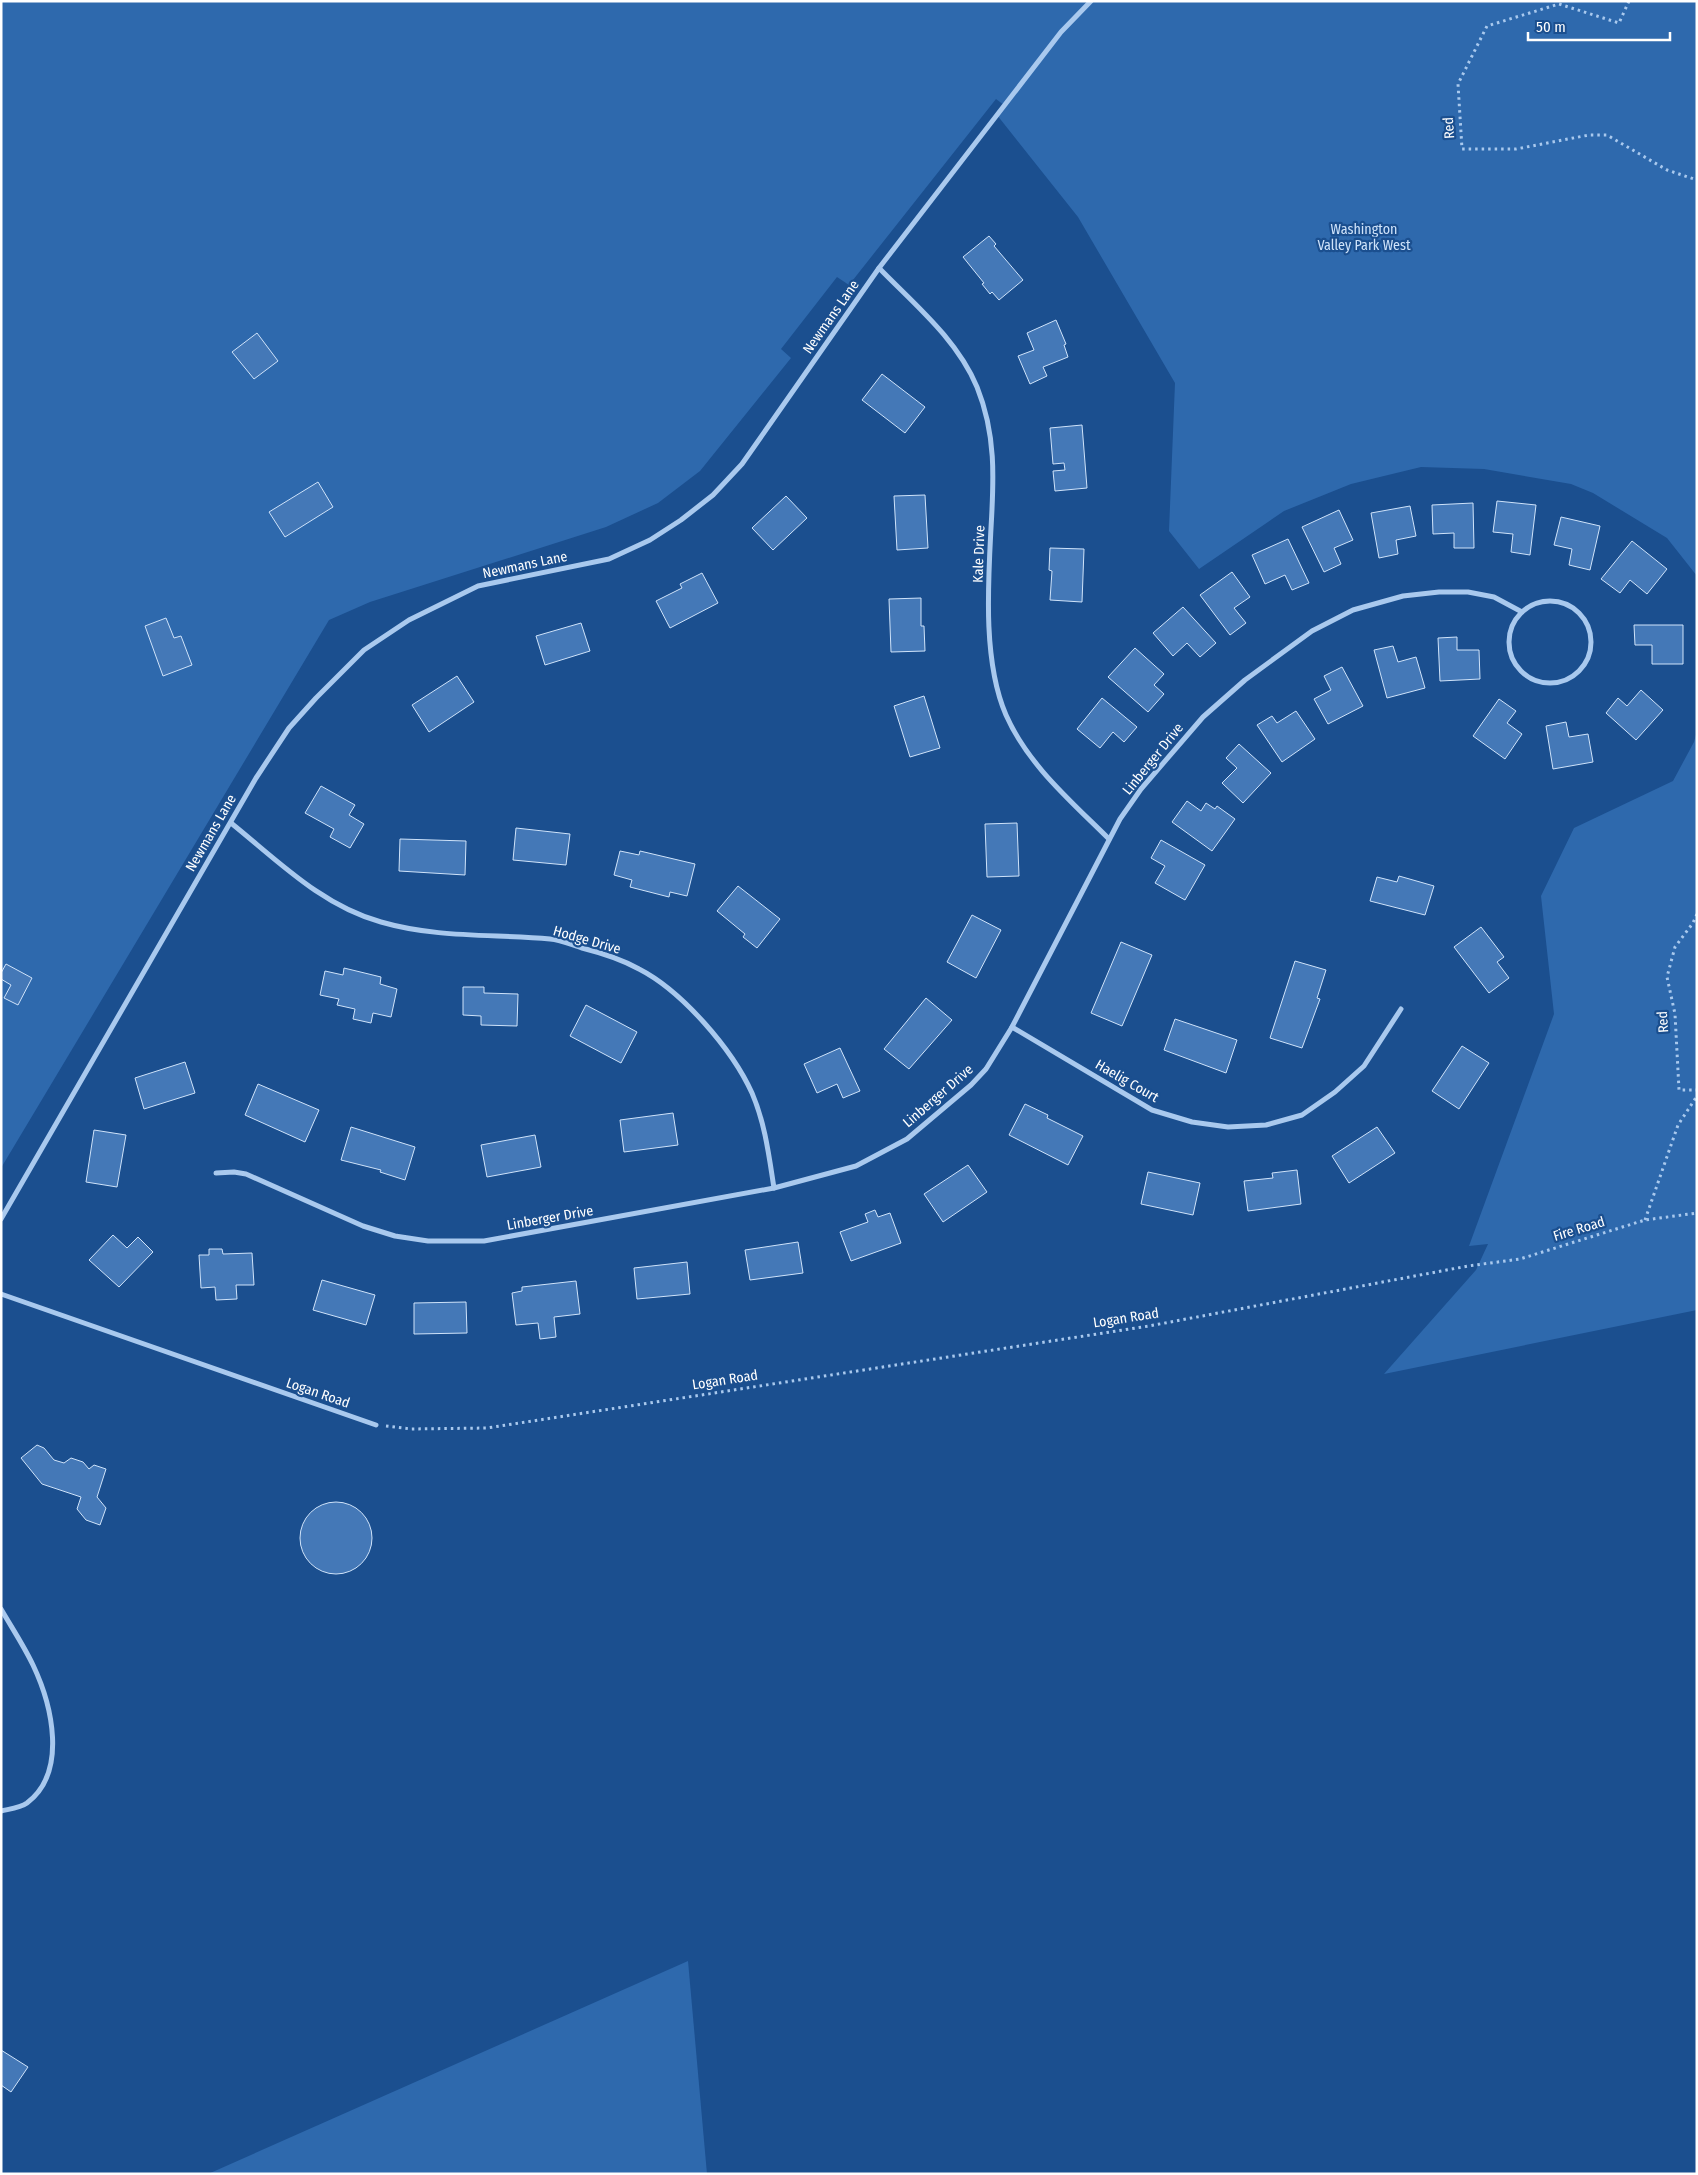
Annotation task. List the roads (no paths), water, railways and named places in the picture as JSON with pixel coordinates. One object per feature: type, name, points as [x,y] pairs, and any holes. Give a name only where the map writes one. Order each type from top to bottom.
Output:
[{"type":"street","name":"Newmans Lane","points":[[1,1219],[256,778],[289,728],[316,698],[372,645],[409,620],[478,586],[609,559],[650,540],[681,520],[713,495],[742,464],[879,268],[1061,32],[1091,1]]},
{"type":"street","name":"Kale Drive","points":[[879,268],[956,350],[976,386],[990,430],[994,471],[988,622],[997,689],[1006,716],[1024,747],[1048,778],[1109,839]]},
{"type":"street","name":"Linberger Drive","points":[[216,1173],[234,1172],[246,1174],[362,1226],[395,1236],[428,1241],[484,1241],[774,1188],[856,1166],[907,1139],[971,1085],[986,1069],[1012,1027],[1109,839],[1141,789],[1203,717],[1245,680],[1312,631],[1353,610],[1403,596],[1439,592],[1468,592],[1494,597],[1522,612]]},
{"type":"street","points":[[1547,601],[1566,604],[1583,616],[1589,628],[1592,642],[1589,655],[1583,667],[1567,679],[1547,682],[1534,679],[1523,672],[1514,661],[1510,648],[1512,629],[1522,612],[1534,604],[1547,601]]},
{"type":"street","name":"Hodge Drive","points":[[230,823],[324,898],[373,919],[452,934],[552,939],[606,954],[640,969],[667,988],[712,1030],[733,1058],[752,1092],[764,1124],[774,1188]]},
{"type":"street","name":"Haelig Court","points":[[1012,1027],[1152,1110],[1192,1122],[1228,1127],[1266,1126],[1302,1115],[1335,1092],[1364,1066],[1401,1009]]},
{"type":"street","name":"Logan Road","points":[[1,1294],[376,1425]]},
{"type":"street","points":[[1,1609],[34,1666],[46,1698],[52,1738],[52,1760],[42,1788],[25,1805],[1,1811]]},
{"type":"park label","name":"Washington Valley Park West","points":[[1364,237]]}]
